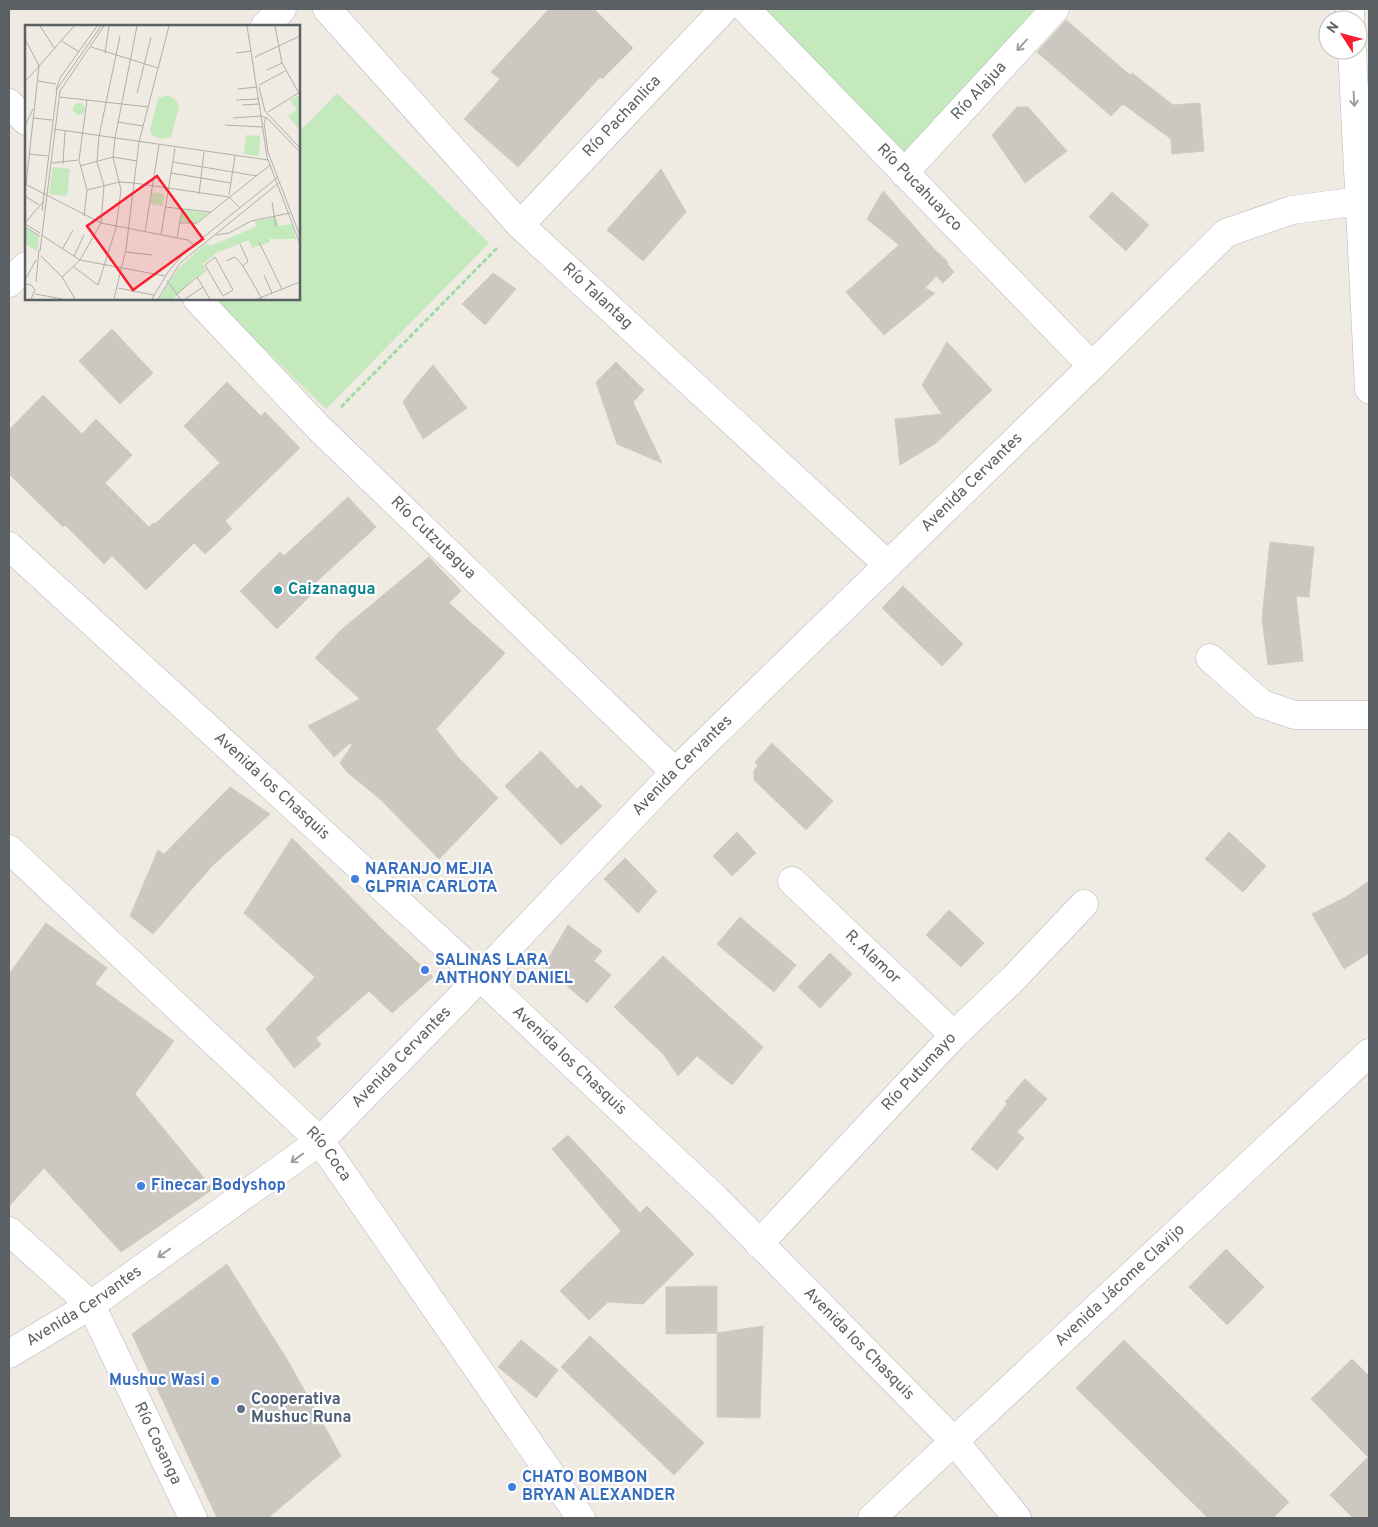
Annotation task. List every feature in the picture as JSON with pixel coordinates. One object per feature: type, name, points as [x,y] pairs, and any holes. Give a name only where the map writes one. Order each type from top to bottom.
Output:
[{"type":"street","points":[[266,25],[282,9]]},
{"type":"street","name":"Río Talantag","points":[[327,9],[520,225],[888,565]]},
{"type":"street","name":"Río Pachanlica","points":[[520,225],[724,9]]},
{"type":"street","name":"Río Pucahuayco","points":[[746,9],[1092,366]]},
{"type":"street","name":"Río Alajua","points":[[904,173],[1055,9]]},
{"type":"street","points":[[1352,60],[1369,389]]},
{"type":"street","points":[[9,103],[25,120]]},
{"type":"street","name":"Avenida Cervantes","points":[[9,1354],[91,1305],[320,1141],[674,772],[1092,366],[1226,233],[1292,210],[1359,201]]},
{"type":"street","points":[[9,282],[25,267]]},
{"type":"street","name":"Río Cutzutagua","points":[[198,300],[319,428],[674,772]]},
{"type":"street","name":"Avenida los Chasquis","points":[[9,546],[480,976],[710,1194],[955,1442],[1017,1518]]},
{"type":"street","points":[[1210,658],[1262,704],[1295,715],[1366,721]]},
{"type":"street","name":"Río Coca","points":[[9,849],[320,1141],[582,1518]]},
{"type":"street","name":"R. Alamor","points":[[792,881],[954,1034]]},
{"type":"street","name":"Río Putumayo","points":[[759,1244],[954,1034],[1014,978],[1084,904]]},
{"type":"street","name":"Avenida Jácome Clavijo","points":[[872,1518],[1369,1054]]},
{"type":"street","name":"Río Cosanga","points":[[9,1231],[91,1305],[193,1518]]},
{"type":"path","points":[[319,428],[520,225]]},
{"type":"green space","points":[[759,9],[1035,9],[904,158]]},
{"type":"green space","points":[[337,93],[489,243],[326,409],[214,300],[300,300],[300,131]]},
{"type":"building","points":[[549,9],[594,9],[633,48],[602,79],[600,77],[518,167],[464,119],[500,79],[491,72]]},
{"type":"building","points":[[1066,20],[1130,75],[1132,73],[1173,105],[1200,103],[1204,151],[1172,154],[1171,139],[1123,104],[1111,116],[1037,52]]},
{"type":"building","points":[[1017,107],[1028,107],[1067,151],[1025,183],[992,135]]},
{"type":"building","points":[[661,169],[686,212],[643,261],[607,230]]},
{"type":"building","points":[[883,191],[934,249],[948,262],[947,264],[954,272],[943,283],[936,276],[925,288],[935,293],[884,335],[846,292],[899,245],[867,219]]},
{"type":"building","points":[[1112,192],[1149,225],[1126,251],[1089,217]]},
{"type":"building","points":[[493,273],[516,289],[485,325],[462,304]]},
{"type":"building","points":[[112,329],[153,373],[120,404],[79,361]]},
{"type":"building","points":[[947,342],[992,390],[936,443],[900,465],[895,419],[942,414],[922,385]]},
{"type":"building","points":[[616,362],[644,390],[633,402],[662,463],[617,444],[596,382]]},
{"type":"building","points":[[433,365],[467,408],[423,439],[403,402]]},
{"type":"building","points":[[227,382],[261,416],[265,412],[300,448],[225,521],[232,529],[205,554],[194,543],[146,590],[112,556],[104,564],[9,474],[9,430],[43,395],[82,434],[96,419],[132,455],[105,483],[149,527],[153,523],[155,524],[220,463],[184,426]]},
{"type":"building","points":[[348,497],[376,527],[313,585],[317,589],[277,629],[240,591],[280,552],[284,556]]},
{"type":"building","points":[[1270,542],[1314,547],[1309,597],[1296,596],[1303,661],[1268,665],[1262,618]]},
{"type":"building","points":[[429,557],[461,591],[449,603],[505,653],[436,729],[458,757],[498,798],[439,859],[380,799],[347,772],[340,763],[352,745],[350,743],[334,757],[308,726],[360,699],[315,658],[341,630]]},
{"type":"building","points":[[903,586],[963,644],[942,666],[882,608]]},
{"type":"building","points":[[772,743],[833,801],[806,830],[754,780],[754,770],[758,766],[755,762]]},
{"type":"building","points":[[541,751],[577,789],[581,785],[602,806],[561,845],[505,786]]},
{"type":"building","points":[[230,787],[270,814],[212,866],[153,934],[130,916],[158,850],[164,854]]},
{"type":"building","points":[[737,832],[756,853],[732,876],[713,856]]},
{"type":"building","points":[[1229,832],[1266,866],[1243,892],[1205,859]]},
{"type":"building","points":[[292,838],[384,931],[433,977],[392,1013],[369,991],[316,1038],[321,1045],[294,1068],[266,1029],[315,977],[244,913]]},
{"type":"building","points":[[625,858],[657,891],[638,913],[604,879]]},
{"type":"building","points":[[1369,881],[1369,953],[1344,969],[1312,914],[1346,897]]},
{"type":"building","points":[[949,910],[984,943],[961,967],[926,935]]},
{"type":"building","points":[[740,917],[796,965],[774,992],[717,944]]},
{"type":"building","points":[[46,923],[107,968],[95,984],[174,1041],[135,1094],[213,1189],[121,1252],[44,1168],[9,1206],[9,974]]},
{"type":"building","points":[[568,925],[602,951],[594,961],[611,975],[587,1003],[544,966]]},
{"type":"building","points":[[830,953],[852,974],[820,1008],[798,987]]},
{"type":"building","points":[[663,956],[763,1047],[732,1085],[697,1056],[678,1076],[664,1055],[614,1007]]},
{"type":"building","points":[[1025,1079],[1047,1099],[1017,1132],[1024,1138],[997,1170],[971,1149],[1007,1104],[1005,1102]]},
{"type":"building","points":[[568,1135],[640,1213],[647,1206],[694,1254],[643,1304],[608,1302],[589,1320],[560,1291],[621,1231],[552,1149]]},
{"type":"building","points":[[1226,1249],[1264,1287],[1227,1325],[1189,1287]]},
{"type":"building","name":"Cooperativa Mushuc Runa","points":[[227,1264],[288,1361],[341,1456],[268,1518],[217,1518],[132,1334]]},
{"type":"building","points":[[717,1286],[717,1333],[666,1334],[666,1287]]},
{"type":"building","points":[[763,1326],[760,1418],[717,1417],[717,1333]]},
{"type":"building","points":[[590,1336],[704,1443],[674,1475],[561,1367]]},
{"type":"building","points":[[521,1340],[558,1370],[536,1398],[498,1367]]},
{"type":"building","points":[[1124,1340],[1289,1502],[1273,1518],[1208,1518],[1076,1388]]},
{"type":"building","points":[[1352,1359],[1369,1376],[1369,1518],[1353,1518],[1330,1495],[1368,1457],[1311,1399]]},
{"type":"place","name":"Caizanagua","points":[[278,590]]},
{"type":"place","name":"NARANJO MEJIA GLPRIA CARLOTA","points":[[355,879]]},
{"type":"place","name":"SALINAS LARA ANTHONY DANIEL","points":[[425,970]]},
{"type":"place","name":"Finecar Bodyshop","points":[[141,1186]]},
{"type":"place","name":"Mushuc Wasi","points":[[215,1381]]},
{"type":"place","name":"Cooperativa Mushuc Runa","points":[[241,1409]]},
{"type":"place","name":"CHATO BOMBON BRYAN ALEXANDER","points":[[512,1487]]}]
